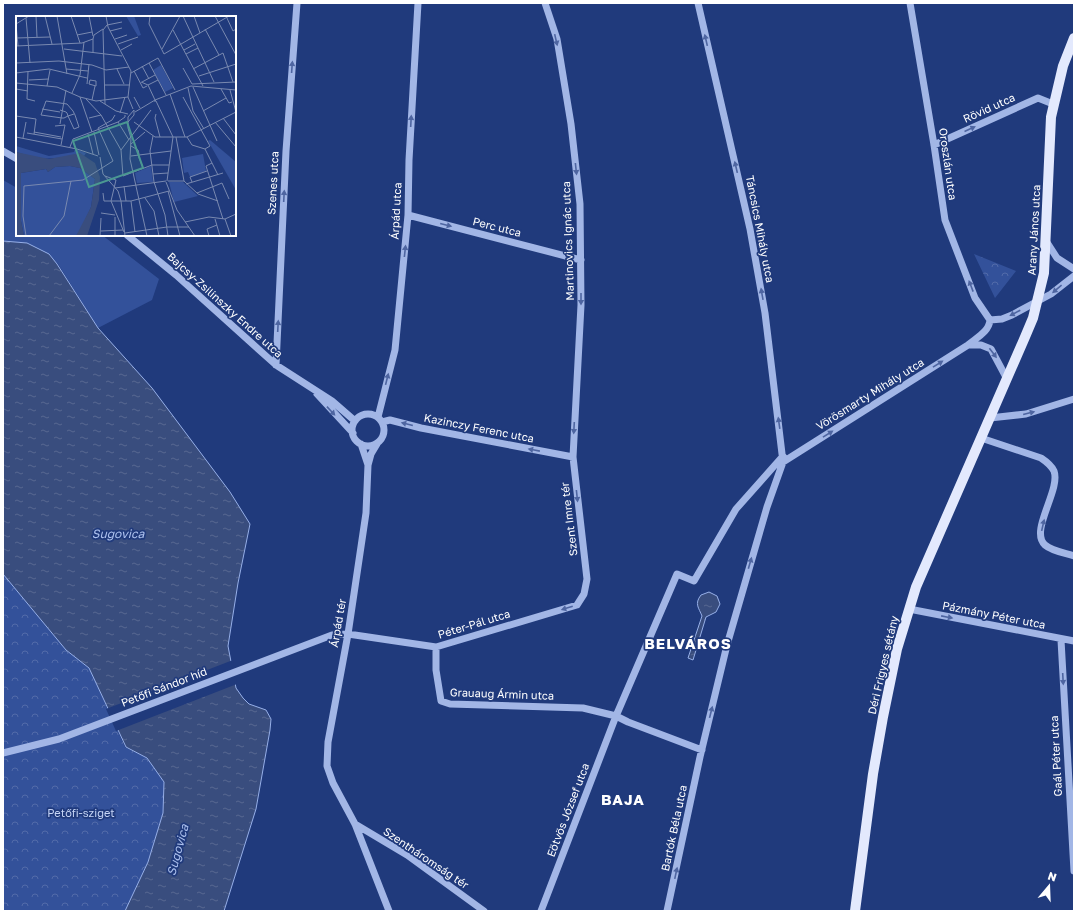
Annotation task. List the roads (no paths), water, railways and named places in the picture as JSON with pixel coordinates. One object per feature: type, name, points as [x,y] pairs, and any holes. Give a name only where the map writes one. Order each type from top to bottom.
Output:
[{"type":"main road","name":"Arany János utca","points":[[981,438],[1026,338],[1038,300],[1044,274],[1051,117],[1063,66],[1074,38]]},
{"type":"main road","name":"Déri Frigyes sétány","points":[[855,911],[879,738],[891,677],[909,609],[926,561],[981,438]]},
{"type":"street","name":"Szenes utca","points":[[276,365],[286,151],[297,3]]},
{"type":"street","name":"Árpád utca","points":[[380,419],[395,350],[408,215],[418,3]]},
{"type":"street","name":"Martinovics Ignác utca","points":[[546,3],[556,39],[571,124],[580,204],[581,305],[573,457]]},
{"type":"street","name":"Táncsics Mihály utca","points":[[698,3],[750,229],[765,313],[783,459]]},
{"type":"street","name":"Oroszlán utca","points":[[910,3],[934,145],[944,220],[975,298],[990,320]]},
{"type":"street","name":"Rövid utca","points":[[934,145],[1038,98],[1054,104]]},
{"type":"street","points":[[3,151],[16,158]]},
{"type":"street","name":"Perc utca","points":[[408,215],[581,260]]},
{"type":"street","name":"Bajcsy-Zsilinszky Endre utca","points":[[128,236],[176,275],[276,365],[332,402],[355,421]]},
{"type":"street","points":[[1046,241],[1057,258],[1074,269]]},
{"type":"street","points":[[990,320],[1002,319],[1051,294],[1074,276]]},
{"type":"street","name":"Vörösmarty Mihály utca","points":[[677,574],[694,581],[736,509],[783,459],[968,345],[984,332],[989,326],[990,320]]},
{"type":"street","points":[[968,345],[981,345],[991,349],[1007,379]]},
{"type":"street","name":"Bajcsy-Zsilinszky Endre utca","points":[[311,388],[328,408],[353,433]]},
{"type":"street","points":[[990,418],[1026,414],[1074,399]]},
{"type":"street","points":[[353,433],[353,424],[360,416],[372,414],[380,419]]},
{"type":"street","name":"Árpád tér","points":[[355,824],[333,783],[327,766],[328,742],[348,634],[366,514],[368,465],[376,444],[381,440],[384,434],[384,428],[380,419]]},
{"type":"street","name":"Kazinczy Ferenc utca","points":[[380,419],[573,457]]},
{"type":"street","name":"Árpád tér","points":[[353,433],[358,442],[362,444],[368,465]]},
{"type":"street","points":[[981,438],[1042,458],[1050,464],[1054,472],[1055,481],[1040,536],[1044,544],[1050,548],[1074,556]]},
{"type":"street","points":[[362,444],[372,446],[376,444]]},
{"type":"street","name":"Szent Imre tér","points":[[573,457],[587,579]]},
{"type":"street","name":"Bartók Béla utca","points":[[667,911],[702,750],[727,645],[765,514],[783,459]]},
{"type":"street","name":"Eötvös József utca","points":[[541,911],[616,716],[677,574]]},
{"type":"street","name":"Péter-Pál utca","points":[[277,656],[332,635],[348,634],[436,647],[576,605],[584,594],[587,579]]},
{"type":"street","name":"Pázmány Péter utca","points":[[909,609],[1061,640],[1074,641]]},
{"type":"street","name":"Gaál Péter utca","points":[[1061,640],[1074,871]]},
{"type":"street","name":"Grauaug Ármin utca","points":[[436,647],[436,670],[441,701],[450,704],[583,708],[616,716]]},
{"type":"street","name":"Petőfi Sándor híd","points":[[3,753],[59,739],[277,656]]},
{"type":"street","points":[[616,716],[702,750]]},
{"type":"street","points":[[355,824],[389,911]]},
{"type":"street","name":"Szentháromság tér","points":[[355,824],[406,855],[484,911]]},
{"type":"water","name":"Sugovica","points":[[3,241],[27,243],[49,254],[98,328],[152,388],[230,492],[250,524],[238,583],[228,646],[236,688],[249,704],[266,710],[271,719],[256,809],[224,911],[125,911],[148,862],[163,813],[164,782],[147,758],[126,747],[89,668],[66,650],[3,574]]},
{"type":"water","points":[[709,592],[717,596],[720,604],[716,612],[706,617],[693,660],[688,658],[702,616],[697,603],[701,595]]},
{"type":"district","name":"BELVÁROS","points":[[688,644]]},
{"type":"district","name":"BAJA","points":[[623,800]]},
{"type":"park label","name":"Petőfi-sziget","points":[[81,813]]}]
